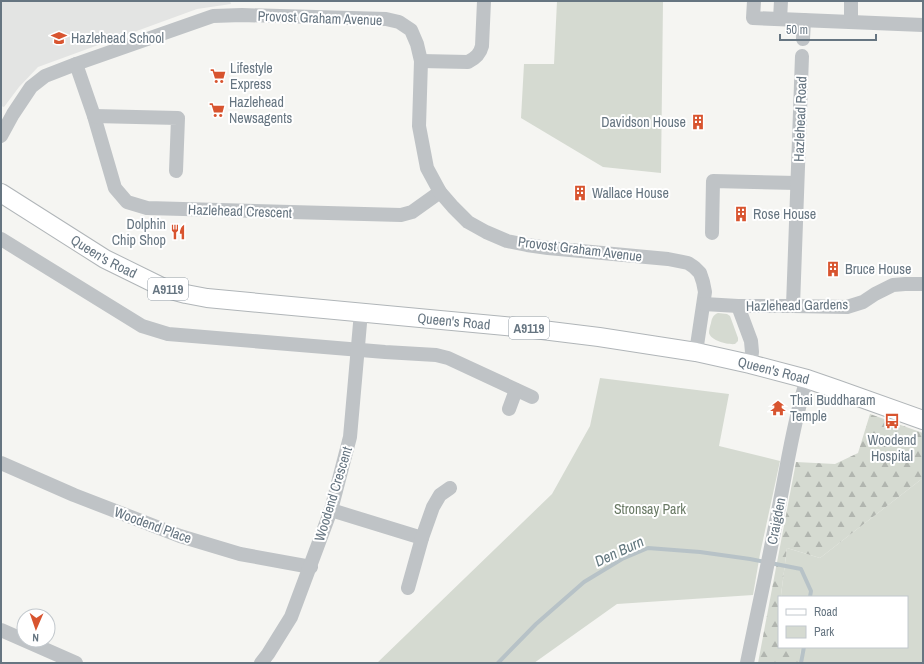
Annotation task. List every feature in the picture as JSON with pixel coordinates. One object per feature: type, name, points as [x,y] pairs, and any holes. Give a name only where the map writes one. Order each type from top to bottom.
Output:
[{"type":"main road","name":"Queen's Road","points":[[1,192],[105,259],[164,288],[186,294],[207,298],[526,328],[599,337],[696,352],[807,379],[923,420]]},
{"type":"street","points":[[420,61],[468,62],[474,59],[480,52],[482,46],[484,1]]},
{"type":"street","points":[[754,1],[753,18],[923,25]]},
{"type":"street","points":[[780,19],[781,1]]},
{"type":"street","points":[[851,1],[851,22]]},
{"type":"street","name":"Provost Graham Avenue","points":[[1,136],[13,114],[31,87],[45,76],[213,16],[229,15],[386,19],[399,22],[411,30],[418,44],[420,61],[419,126],[427,168],[440,192],[453,207],[468,222],[486,232],[507,240],[527,245],[668,259],[688,263],[700,273],[705,292],[696,352]]},
{"type":"street","points":[[803,39],[804,20]]},
{"type":"street","name":"Hazlehead Road","points":[[793,306],[802,56]]},
{"type":"street","name":"Hazlehead Crescent","points":[[76,64],[94,116],[115,188],[127,202],[147,208],[400,215],[412,212],[440,192]]},
{"type":"street","points":[[94,116],[178,118],[176,171]]},
{"type":"street","name":"Hazlehead Road","points":[[712,233],[713,181],[797,183]]},
{"type":"street","points":[[1,239],[142,326],[168,334],[436,355],[451,360],[532,397]]},
{"type":"street","name":"Hazlehead Gardens","points":[[704,304],[738,306],[847,307],[863,302],[875,294],[894,285],[923,284]]},
{"type":"street","name":"Hazlehead Gardens","points":[[738,306],[751,341],[752,352],[750,364]]},
{"type":"street","name":"Woodend Crescent","points":[[261,663],[291,617],[331,510],[350,437],[361,312]]},
{"type":"street","name":"Craigden","points":[[747,663],[790,447],[807,379]]},
{"type":"street","points":[[509,408],[516,390]]},
{"type":"street","name":"Woodend Place","points":[[1,463],[74,495],[180,536],[240,554],[311,566]]},
{"type":"street","points":[[408,588],[422,538],[433,507],[440,495],[450,488]]},
{"type":"street","points":[[331,510],[422,538]]},
{"type":"street","points":[[1,630],[68,662]]},
{"type":"shaded area","name":"Hazlehead School","points":[[1,1],[230,1],[231,4],[197,9],[38,67],[19,87],[4,107],[1,106]]},
{"type":"green space","points":[[557,1],[663,1],[661,173],[603,167],[521,118],[524,64],[554,64]]},
{"type":"green space","points":[[718,313],[727,314],[730,316],[738,338],[738,341],[735,344],[720,342],[710,336],[709,332],[712,320]]},
{"type":"green space","name":"Stronsay Park","points":[[600,378],[729,394],[719,446],[780,461],[760,554],[753,595],[617,604],[534,663],[377,663],[552,494],[590,426]]},
{"type":"green space","points":[[870,414],[923,433],[923,478],[820,558],[787,548],[782,596],[778,596],[778,648],[801,648],[800,663],[758,663],[796,462],[835,464],[858,453]]},
{"type":"green space","points":[[923,478],[923,663],[800,663],[801,648],[908,648],[908,596],[782,596],[787,548],[820,558]]},
{"type":"waterway","name":"Den Burn","points":[[498,663],[536,624],[584,582],[622,559],[648,548],[700,552],[750,559],[801,569],[811,591],[810,596]]},
{"type":"waterway","name":"Den Burn","points":[[801,663],[804,648]]},
{"type":"place","name":"Hazlehead School","points":[[59,38]]},
{"type":"place","name":"Lifestyle Express","points":[[218,76]]},
{"type":"place","name":"Hazlehead Newsagents","points":[[217,110]]},
{"type":"place","name":"Davidson House","points":[[698,122]]},
{"type":"place","name":"Wallace House","points":[[580,193]]},
{"type":"place","name":"Rose House","points":[[741,214]]},
{"type":"place","name":"Dolphin Chip Shop","points":[[178,232]]},
{"type":"place","name":"Bruce House","points":[[833,269]]},
{"type":"place","name":"Thai Buddharam Temple","points":[[778,408]]},
{"type":"place","name":"Woodend Hospital","points":[[892,421]]}]
